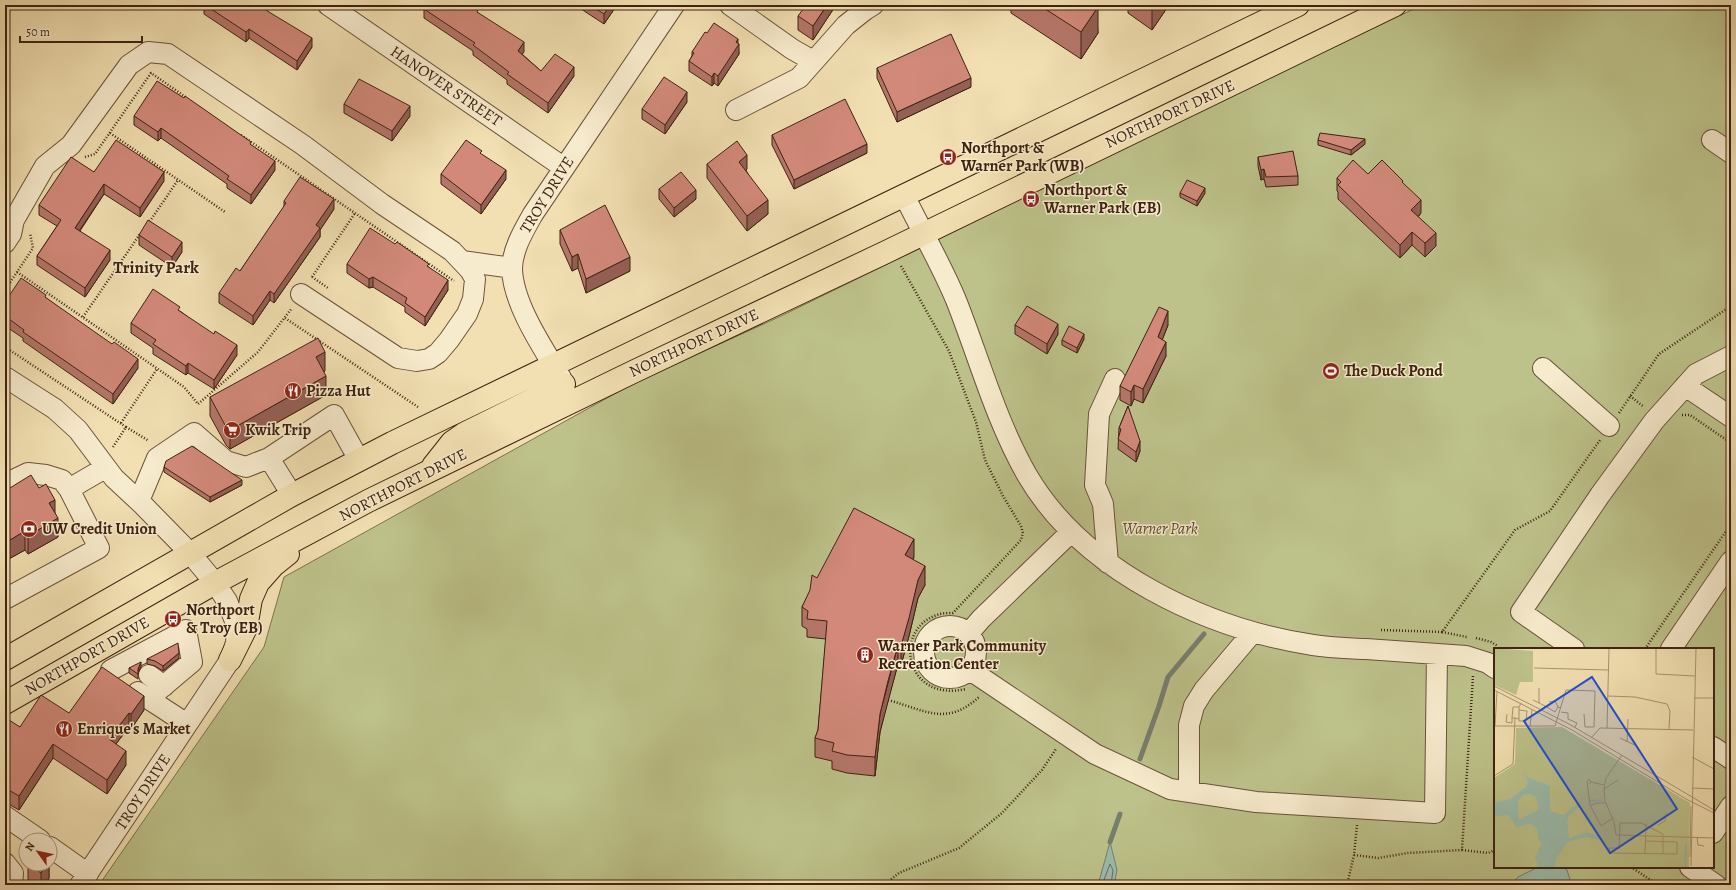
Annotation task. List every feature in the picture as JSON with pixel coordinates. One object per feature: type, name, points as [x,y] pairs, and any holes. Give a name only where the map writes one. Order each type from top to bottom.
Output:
[{"type":"main road","points":[[6,656],[190,554],[292,495],[359,460],[553,364],[1298,5]]},
{"type":"main road","name":"NORTHPORT DRIVE","points":[[5,703],[215,583],[368,501],[430,470],[452,442],[465,433],[569,392],[923,234],[1395,5]]},
{"type":"main road","points":[[230,660],[246,628],[254,590],[265,574],[289,554],[368,501]]},
{"type":"street","name":"HANOVER STREET","points":[[328,5],[563,167]]},
{"type":"street","name":"TROY DRIVE","points":[[569,392],[520,302],[512,268],[521,236],[563,167],[674,5]]},
{"type":"street","points":[[730,5],[792,49],[813,61]]},
{"type":"street","points":[[736,110],[799,78],[846,26],[865,10],[874,5]]},
{"type":"street","points":[[5,243],[10,234],[14,220],[45,166],[70,145],[129,65],[148,52],[168,54],[185,64],[303,145],[382,204],[452,251],[470,270],[475,279],[473,299],[467,314],[449,340],[438,353],[429,359],[417,361],[398,358],[301,294]]},
{"type":"street","points":[[1712,140],[1731,153]]},
{"type":"street","points":[[904,195],[955,299],[1008,437],[1026,473],[1054,514],[1071,532],[1108,564],[1159,594],[1210,619],[1253,632],[1313,646],[1466,656],[1488,663],[1494,667]]},
{"type":"street","points":[[462,261],[512,268]]},
{"type":"street","points":[[1573,648],[1521,612],[1604,489],[1654,421],[1696,374],[1731,356]]},
{"type":"street","points":[[1543,368],[1609,426]]},
{"type":"street","name":"TROY DRIVE","points":[[5,377],[55,409],[78,430],[105,468],[190,554],[215,583],[230,607],[237,626],[236,643],[230,660],[84,879]]},
{"type":"street","points":[[1108,564],[1104,504],[1095,485],[1099,414],[1115,379]]},
{"type":"street","points":[[1685,386],[1731,417]]},
{"type":"street","points":[[139,501],[157,458],[194,433],[226,461],[246,467],[269,458],[334,415],[359,460]]},
{"type":"street","points":[[269,458],[292,495]]},
{"type":"street","points":[[69,489],[105,468]]},
{"type":"street","points":[[5,484],[28,473],[46,475],[62,480],[69,489],[98,548],[5,599]]},
{"type":"street","points":[[969,633],[981,619],[1071,532]]},
{"type":"street","points":[[1672,648],[1731,560]]},
{"type":"street","points":[[144,672],[164,659],[171,637],[160,614]]},
{"type":"street","points":[[953,626],[962,628],[969,633],[976,645],[977,651],[976,658],[970,670],[955,678],[946,678],[937,675],[930,670],[924,653],[925,644],[929,636],[940,628],[953,626]]},
{"type":"street","points":[[111,670],[144,672],[164,659],[192,662],[186,630],[171,637]]},
{"type":"street","points":[[1189,792],[1189,725],[1194,706],[1204,690],[1253,632]]},
{"type":"street","points":[[101,648],[114,677],[187,724]]},
{"type":"street","points":[[970,670],[1066,736],[1095,754],[1121,768],[1170,789],[1256,802],[1434,813],[1437,654]]},
{"type":"street","points":[[164,659],[210,689]]},
{"type":"street","points":[[144,672],[148,699]]},
{"type":"street","points":[[1714,748],[1731,759]]},
{"type":"street","points":[[1714,832],[1731,806]]},
{"type":"street","points":[[5,816],[28,832]]},
{"type":"street","points":[[58,855],[84,879]]},
{"type":"street","points":[[5,863],[13,873],[12,885]]},
{"type":"street","points":[[1691,868],[1716,885]]},
{"type":"path","points":[[80,158],[95,154],[151,73],[189,99]]},
{"type":"path","points":[[110,133],[225,212]]},
{"type":"path","points":[[240,134],[456,282]]},
{"type":"path","points":[[146,225],[178,180]]},
{"type":"path","points":[[17,272],[184,387],[198,404],[258,352],[285,318],[355,213]]},
{"type":"path","points":[[5,290],[33,248],[28,226]]},
{"type":"path","points":[[83,317],[142,232]]},
{"type":"path","points":[[312,277],[332,291]]},
{"type":"path","points":[[1378,630],[1442,632],[1515,530],[1550,511],[1660,354],[1731,306]]},
{"type":"path","points":[[285,318],[418,407]]},
{"type":"path","points":[[120,423],[157,369]]},
{"type":"path","points":[[1630,396],[1646,408]]},
{"type":"path","points":[[1679,415],[1690,415],[1731,444]]},
{"type":"path","points":[[126,427],[166,452]]},
{"type":"path","points":[[1646,648],[1731,524]]},
{"type":"path","points":[[1476,638],[1491,642],[1500,648]]},
{"type":"path","points":[[888,700],[930,714],[944,715],[957,711],[984,692]]},
{"type":"path","points":[[884,885],[899,874],[959,848],[1002,813],[1042,770],[1066,736]]},
{"type":"path","points":[[1347,885],[1354,855],[1358,808]]},
{"type":"path","points":[[1462,850],[1488,853],[1494,850]]},
{"type":"path","points":[[1633,868],[1658,885]]},
{"type":"green space","name":"Warner Park","points":[[1422,5],[1731,5],[1731,885],[99,885],[264,647],[284,577],[636,382],[779,317],[1204,109]]},
{"type":"water","points":[[1110,842],[1117,870],[1114,885],[1098,885]]},
{"type":"water","points":[[1536,868],[1564,868],[1567,870],[1571,883],[1569,885],[1510,885],[1518,877]]},
{"type":"building","points":[[205,5],[260,5],[312,38],[297,61],[249,29],[246,32]]},
{"type":"building","points":[[427,5],[472,5],[478,9],[477,12],[524,42],[518,51],[541,71],[555,54],[574,67],[548,103],[507,74],[509,72],[473,45],[475,43],[424,9]]},
{"type":"building","points":[[590,5],[610,5],[604,14]]},
{"type":"building","points":[[806,5],[827,5],[813,26],[798,16]]},
{"type":"building","points":[[1039,5],[1096,5],[1098,7],[1081,32]]},
{"type":"building","points":[[714,23],[738,39],[736,42],[739,44],[718,76],[714,73],[712,77],[689,61],[694,53],[692,52],[705,32],[707,33]]},
{"type":"building","points":[[951,34],[971,78],[897,112],[877,68]]},
{"type":"building","points":[[664,77],[687,92],[665,125],[642,109]]},
{"type":"building","points":[[359,79],[410,106],[392,131],[344,104]]},
{"type":"building","points":[[157,81],[184,98],[185,96],[251,142],[250,144],[275,161],[251,195],[227,179],[229,176],[161,128],[158,132],[134,116]]},
{"type":"building","points":[[845,99],[867,144],[794,180],[772,135]]},
{"type":"building","points":[[1320,133],[1365,139],[1351,150],[1318,140]]},
{"type":"building","points":[[116,140],[164,172],[140,208],[104,184],[75,228],[110,250],[85,288],[37,256],[61,220],[39,205],[71,157],[94,172]]},
{"type":"building","points":[[466,140],[482,151],[480,153],[506,170],[481,205],[441,174]]},
{"type":"building","points":[[737,141],[747,155],[739,162],[768,200],[747,216],[707,164]]},
{"type":"building","points":[[1293,151],[1298,176],[1266,177],[1264,169],[1261,170],[1258,157]]},
{"type":"building","points":[[1353,160],[1368,174],[1382,160],[1421,200],[1411,210],[1436,233],[1425,243],[1412,232],[1400,245],[1338,185],[1341,182],[1337,178]]},
{"type":"building","points":[[681,172],[696,190],[674,208],[659,189]]},
{"type":"building","points":[[300,177],[334,199],[316,225],[320,228],[274,294],[270,291],[253,316],[219,293],[236,268],[240,271],[286,203],[284,201]]},
{"type":"building","points":[[1187,180],[1205,188],[1197,201],[1180,193]]},
{"type":"building","points":[[605,205],[630,257],[586,279],[578,254],[572,257],[560,230]]},
{"type":"building","points":[[148,220],[182,242],[172,257],[139,235]]},
{"type":"building","points":[[370,228],[395,244],[397,242],[429,264],[427,266],[448,280],[425,317],[405,303],[407,298],[373,277],[369,279],[347,264]]},
{"type":"building","points":[[21,278],[46,295],[45,297],[112,344],[114,342],[138,359],[113,394],[23,332],[24,330],[5,316],[5,302]]},
{"type":"building","points":[[153,289],[180,307],[178,310],[214,334],[215,331],[237,345],[214,380],[188,363],[186,366],[153,344],[156,340],[131,323]]},
{"type":"building","points":[[1027,306],[1058,324],[1047,344],[1015,325]]},
{"type":"building","points":[[1159,307],[1168,311],[1158,337],[1166,342],[1143,389],[1134,385],[1131,392],[1120,386]]},
{"type":"building","points":[[1069,326],[1084,334],[1077,348],[1062,340]]},
{"type":"building","points":[[318,338],[325,352],[316,357],[326,376],[230,430],[226,427],[210,397]]},
{"type":"building","points":[[1128,406],[1140,441],[1136,452],[1118,439],[1121,429],[1119,428]]},
{"type":"building","name":"Kwik Trip","points":[[192,446],[242,480],[210,497],[164,467],[166,461]]},
{"type":"building","name":"UW Credit Union","points":[[31,475],[39,488],[46,484],[55,500],[49,503],[58,518],[28,536],[25,531],[5,543],[5,491]]},
{"type":"building","name":"Warner Park Community Recreation Center","points":[[854,508],[914,539],[905,555],[925,566],[918,580],[901,646],[898,645],[888,681],[880,714],[875,757],[847,755],[832,751],[834,743],[815,738],[818,730],[827,621],[807,619],[808,611],[802,607],[810,590],[812,575],[817,578]]},
{"type":"building","points":[[178,643],[179,653],[163,666],[155,661],[147,659]]},
{"type":"building","points":[[141,662],[138,669],[138,674],[129,668]]},
{"type":"building","points":[[102,667],[144,696],[131,714],[129,713],[109,739],[126,751],[107,780],[53,744],[19,796],[5,788],[6,718],[20,727],[41,695],[69,713]]},
{"type":"waterway","points":[[1140,759],[1168,677],[1204,634]]},
{"type":"waterway","points":[[1110,842],[1120,814]]},
{"type":"place","name":"Northport & Warner Park (WB)","points":[[948,157]]},
{"type":"place","name":"Northport & Warner Park (EB)","points":[[1031,199]]},
{"type":"place","name":"The Duck Pond","points":[[1331,371]]},
{"type":"place","name":"Pizza Hut","points":[[293,391]]},
{"type":"place","name":"Kwik Trip","points":[[232,430]]},
{"type":"place","name":"UW Credit Union","points":[[29,529]]},
{"type":"place","name":"Northport & Troy (EB)","points":[[173,619]]},
{"type":"place","name":"Warner Park Community Recreation Center","points":[[865,655]]},
{"type":"place","name":"Enrique's Market","points":[[64,729]]},
{"type":"district","name":"Trinity Park","points":[[156,267]]}]
